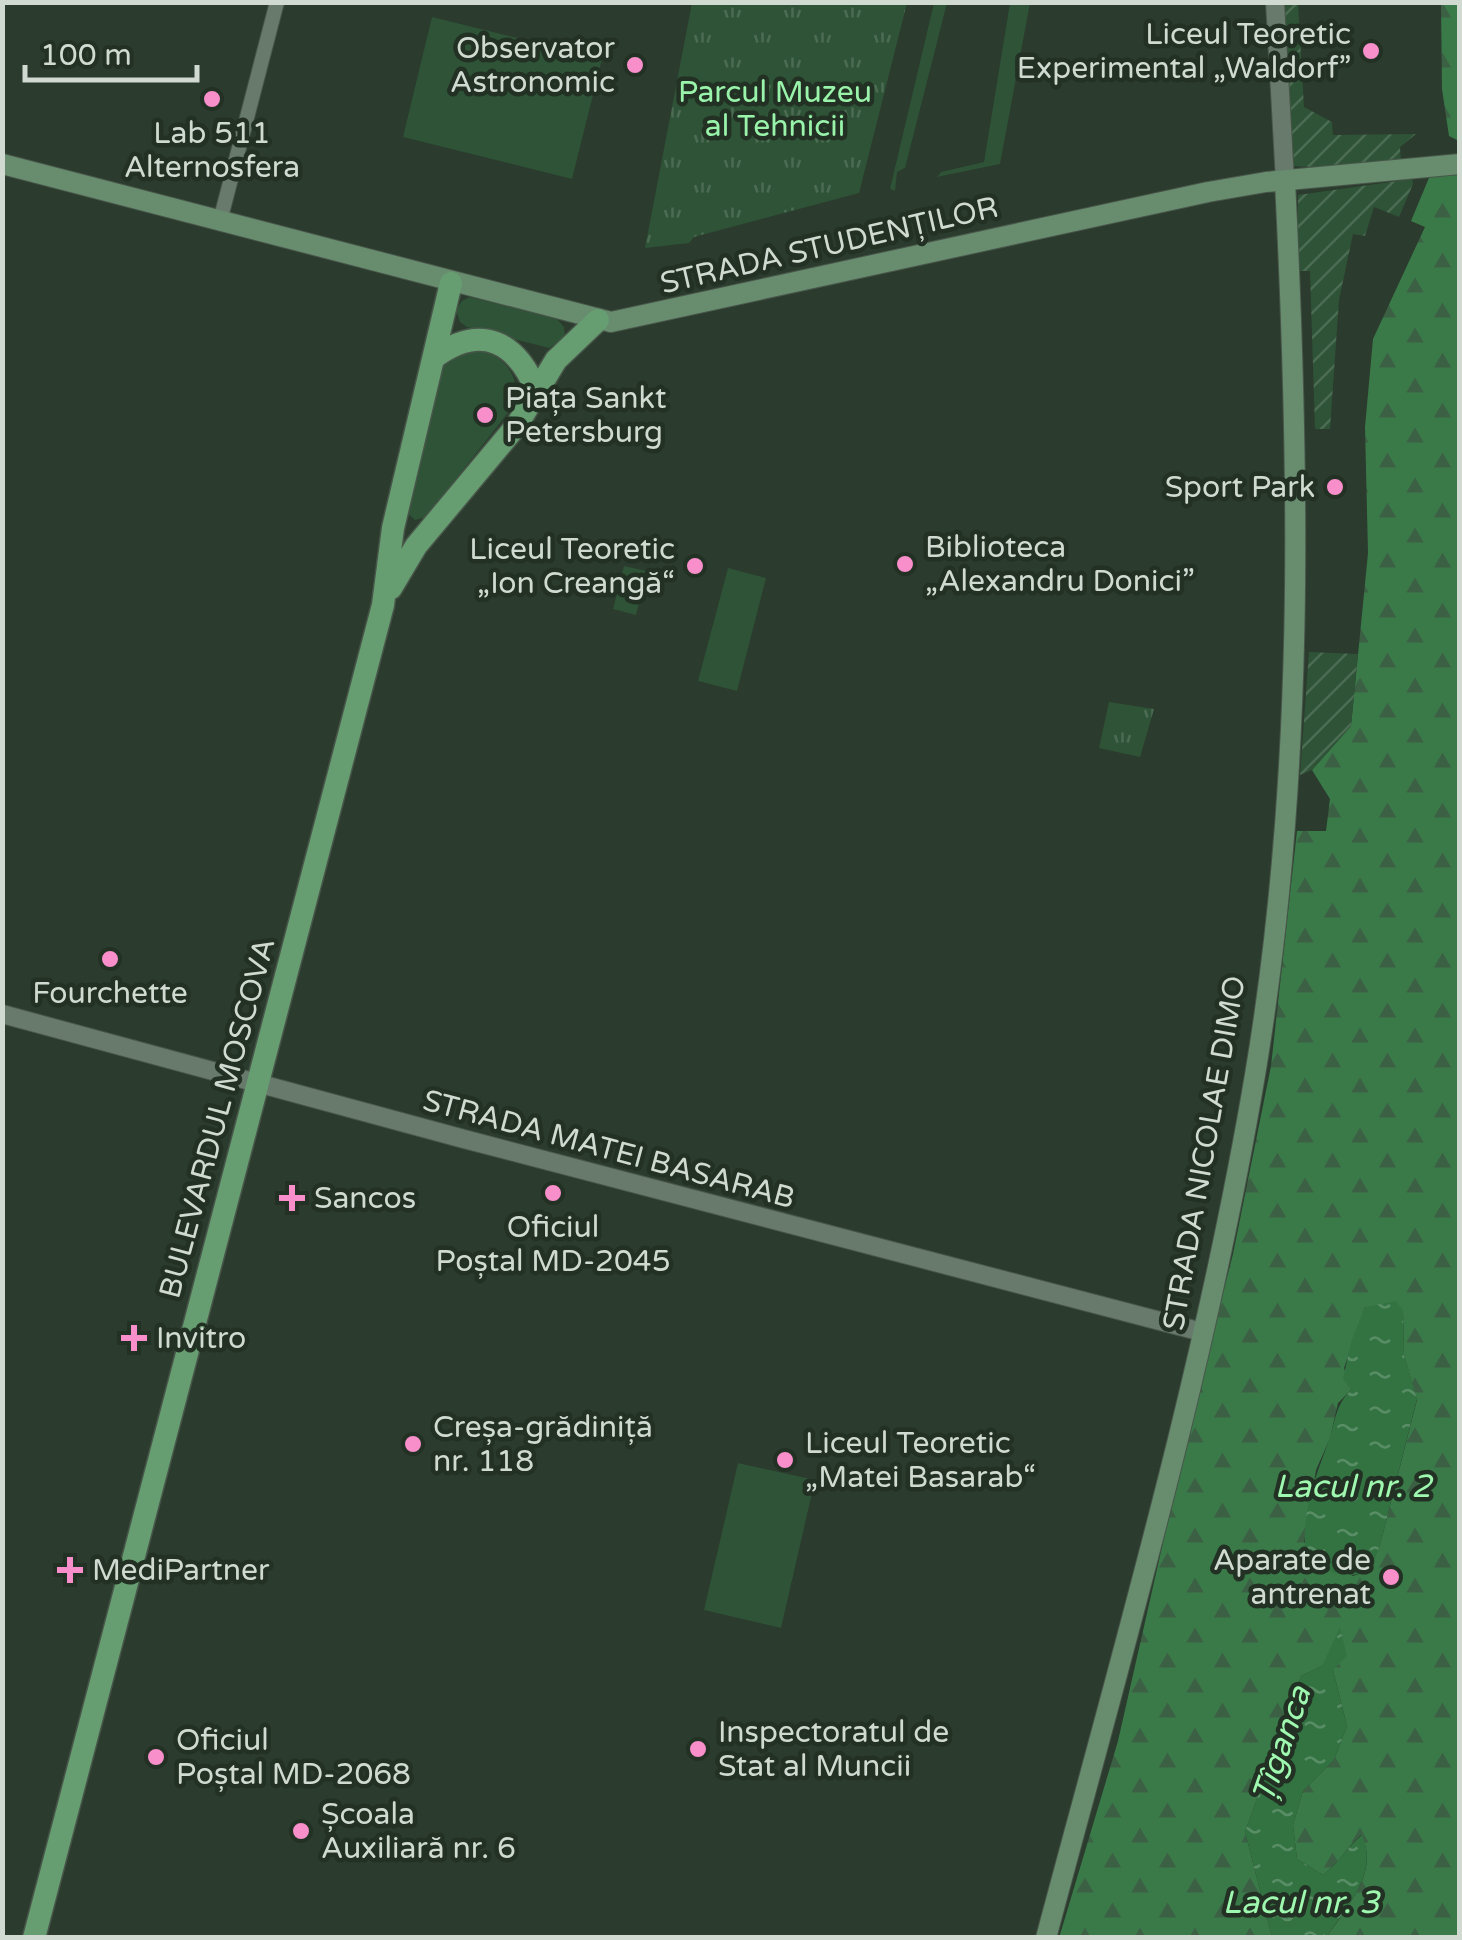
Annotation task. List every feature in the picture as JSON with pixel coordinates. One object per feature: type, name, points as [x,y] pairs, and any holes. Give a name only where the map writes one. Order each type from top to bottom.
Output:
[{"type":"main road","name":"STRADA STUDENȚILOR","points":[[2,164],[611,322],[1208,192],[1460,164]]},
{"type":"main road","name":"STRADA NICOLAE DIMO","points":[[1046,1938],[1140,1585],[1202,1332],[1256,1073],[1278,887],[1297,614],[1285,181]]},
{"type":"main road","name":"BULEVARDUL MOSCOVA","points":[[34,1938],[383,605],[398,508],[452,282]]},
{"type":"main road","name":"BULEVARDUL MOSCOVA","points":[[383,605],[402,566],[517,425],[556,360],[598,320]]},
{"type":"main road","points":[[435,357],[466,340],[499,344],[525,364],[536,392]]},
{"type":"main road","points":[[398,508],[410,525],[432,528]]},
{"type":"street","points":[[220,222],[278,2]]},
{"type":"street","points":[[1275,2],[1285,181]]},
{"type":"street","name":"STRADA MATEI BASARAB","points":[[2,1014],[970,1274],[1202,1332]]},
{"type":"green space","name":"Parcul Muzeu al Tehnicii","points":[[692,3],[907,3],[859,193],[694,237],[689,243],[645,248]]},
{"type":"green space","points":[[934,3],[947,3],[905,168],[897,172],[895,191],[890,189]]},
{"type":"green space","points":[[1010,3],[1030,3],[1000,164],[937,177],[941,172],[984,162]]},
{"type":"green space","points":[[1283,3],[1298,3],[1304,107],[1332,122],[1333,135],[1416,134],[1400,147],[1401,161],[1329,168],[1294,166]]},
{"type":"green space","points":[[1441,3],[1459,3],[1459,141],[1449,136],[1442,89]]},
{"type":"green space","points":[[432,17],[602,59],[572,179],[403,137]]},
{"type":"green space","points":[[1459,171],[1459,1937],[1327,1937],[1359,1888],[1367,1862],[1361,1835],[1323,1875],[1297,1859],[1293,1825],[1303,1791],[1334,1760],[1347,1726],[1333,1670],[1322,1666],[1301,1676],[1245,1832],[1272,1937],[1059,1938],[1118,1741],[1233,1254],[1271,1066],[1297,831],[1326,831],[1330,799],[1312,770],[1351,726],[1368,553],[1365,427],[1373,339],[1425,227],[1411,221],[1431,173]],"holes":[[[1365,1307],[1403,1310],[1404,1355],[1417,1400],[1380,1545],[1369,1571],[1353,1576],[1304,1542],[1316,1470],[1330,1438],[1338,1403],[1351,1390],[1344,1368]]]},
{"type":"green space","points":[[1412,179],[1399,217],[1374,207],[1365,236],[1353,234],[1339,300],[1330,429],[1315,429],[1310,271],[1298,271],[1298,195]]},
{"type":"green space","points":[[470,297],[557,319],[564,327],[565,338],[549,348],[467,327],[460,322],[456,310]]},
{"type":"green space","points":[[476,349],[495,356],[513,375],[515,404],[426,517],[415,520],[407,513],[440,370],[451,359]]},
{"type":"green space","points":[[624,566],[647,571],[636,615],[613,609]]},
{"type":"green space","points":[[728,568],[766,578],[737,691],[698,681]]},
{"type":"green space","points":[[1309,652],[1358,654],[1351,726],[1312,770],[1300,775]]},
{"type":"green space","points":[[1109,702],[1154,709],[1140,757],[1099,748]]},
{"type":"green space","points":[[738,1463],[815,1480],[781,1628],[704,1610]]},
{"type":"water","name":"Lacul nr. 2","points":[[1396,1301],[1403,1310],[1404,1355],[1417,1399],[1380,1545],[1369,1572],[1335,1573],[1306,1555],[1305,1525],[1310,1496],[1339,1408],[1351,1390],[1343,1379],[1351,1342],[1365,1307]]},
{"type":"water","name":"Lacul nr. 3","points":[[1340,1627],[1347,1656],[1333,1670],[1347,1726],[1334,1760],[1303,1791],[1293,1825],[1297,1859],[1323,1875],[1362,1835],[1367,1863],[1358,1889],[1327,1937],[1272,1937],[1245,1832],[1301,1676],[1322,1666]]},
{"type":"place","name":"Liceul Teoretic Experimental „Waldorf”","points":[[1371,51]]},
{"type":"place","name":"Observator Astronomic","points":[[635,65]]},
{"type":"place","name":"Lab 511 Alternosfera","points":[[212,99]]},
{"type":"place","name":"Piața Sankt Petersburg","points":[[485,415]]},
{"type":"place","name":"Sport Park","points":[[1335,487]]},
{"type":"place","name":"Biblioteca „Alexandru Donici”","points":[[905,564]]},
{"type":"place","name":"Liceul Teoretic „Ion Creangă“","points":[[695,566]]},
{"type":"place","name":"Fourchette","points":[[110,959]]},
{"type":"place","name":"Oficiul Poștal MD-2045","points":[[553,1193]]},
{"type":"place","name":"Sancos","points":[[292,1198]]},
{"type":"place","name":"Invitro","points":[[134,1338]]},
{"type":"place","name":"Creșa-grădiniță nr. 118","points":[[413,1444]]},
{"type":"place","name":"Liceul Teoretic „Matei Basarab“","points":[[785,1460]]},
{"type":"place","name":"MediPartner","points":[[70,1570]]},
{"type":"place","name":"Aparate de antrenat","points":[[1391,1577]]},
{"type":"place","name":"Inspectoratul de Stat al Muncii","points":[[698,1749]]},
{"type":"place","name":"Oficiul Poștal MD-2068","points":[[156,1757]]},
{"type":"place","name":"Școala Auxiliară nr. 6","points":[[301,1831]]},
{"type":"water label","name":"Țîganca","points":[[1281,1744]]}]
